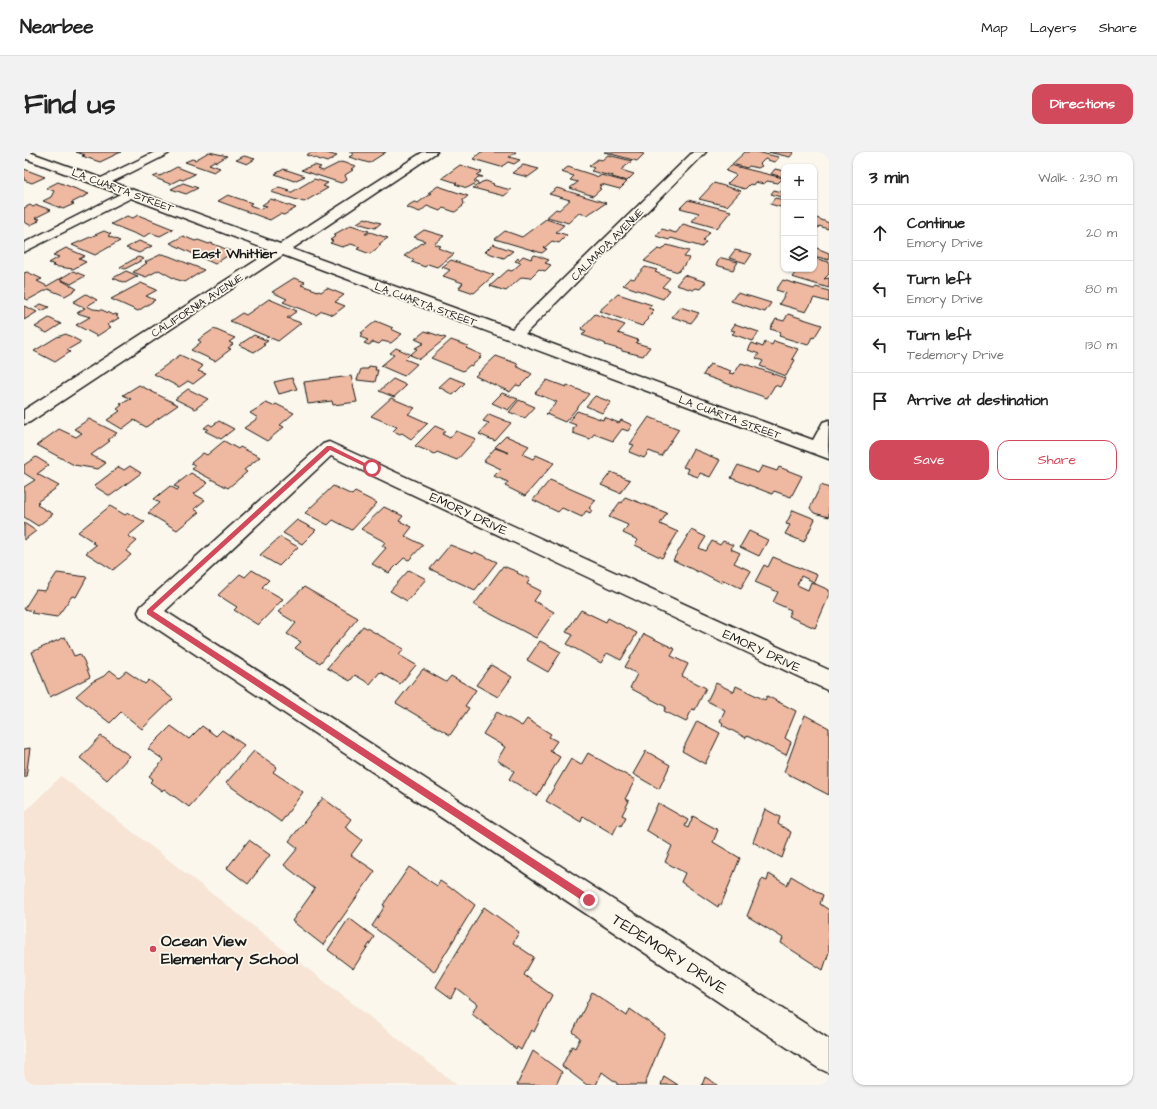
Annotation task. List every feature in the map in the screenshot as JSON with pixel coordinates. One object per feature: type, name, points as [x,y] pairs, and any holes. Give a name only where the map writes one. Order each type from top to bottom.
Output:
[{"type":"street","points":[[102,182],[164,152]]},
{"type":"street","name":"CALIFORNIA AVENUE","points":[[24,418],[431,152]]},
{"type":"street","name":"CALMADA AVENUE","points":[[514,336],[700,152]]},
{"type":"street","name":"LA CUARTA STREET","points":[[24,154],[823,451]]},
{"type":"street","points":[[24,248],[132,193]]},
{"type":"street","points":[[823,451],[829,426]]},
{"type":"street","name":"EMORY DRIVE","points":[[149,612],[329,448],[829,681]]},
{"type":"street","name":"TEDEMORY DRIVE","points":[[149,612],[829,1058]]},
{"type":"shaded area","name":"Ocean View Elementary School","points":[[61,776],[457,1085],[24,1085],[24,813]]},
{"type":"building","points":[[76,152],[121,152],[100,162],[82,156],[85,155]]},
{"type":"building","points":[[209,152],[227,156],[217,162],[214,161],[209,164],[220,168],[214,172],[185,162],[192,159],[195,160]]},
{"type":"building","points":[[312,152],[326,153],[337,156],[327,162],[306,155]]},
{"type":"building","points":[[349,152],[386,152],[369,163],[349,157],[354,154]]},
{"type":"building","points":[[481,152],[516,152],[509,157],[520,160],[514,164],[508,162],[501,167],[473,159]]},
{"type":"building","points":[[604,152],[640,152],[639,153],[644,154],[637,161]]},
{"type":"building","points":[[745,152],[757,152],[778,157],[778,159],[774,162],[765,159],[760,164],[762,166],[758,168],[749,166],[747,168],[732,164]]},
{"type":"building","points":[[768,152],[794,152],[790,157]]},
{"type":"building","points":[[608,155],[632,161],[621,170],[634,174],[627,181],[612,177],[613,175],[611,176],[591,171],[594,168],[589,166],[598,159],[602,160]]},
{"type":"building","points":[[244,156],[255,159],[247,164],[236,160]]},
{"type":"building","points":[[341,162],[356,166],[345,175],[347,180],[341,183],[301,170],[314,165],[321,167],[318,169],[323,171]]},
{"type":"building","points":[[460,165],[482,172],[477,175],[483,177],[478,177],[474,181],[478,182],[467,188],[442,178]]},
{"type":"building","points":[[523,165],[539,169],[528,177],[512,173]]},
{"type":"building","points":[[731,165],[781,178],[781,180],[778,183],[767,181],[764,184],[755,182],[753,185],[750,184],[745,189],[727,184],[736,175],[726,171]]},
{"type":"building","points":[[177,167],[195,174],[170,184],[153,177],[158,175],[160,176]]},
{"type":"building","points":[[568,167],[599,177],[601,175],[627,182],[620,189],[601,184],[599,185],[601,186],[599,188],[601,189],[593,196],[570,188],[578,182],[570,180],[574,176],[561,172]]},
{"type":"building","points":[[24,169],[45,177],[32,183],[24,180]]},
{"type":"building","points":[[284,169],[305,176],[294,181],[275,174]]},
{"type":"building","points":[[775,169],[781,170],[781,176],[771,174]]},
{"type":"building","points":[[314,179],[328,183],[323,186],[328,188],[304,202],[271,192],[279,187],[292,192]]},
{"type":"building","points":[[486,181],[494,184],[493,185],[495,186],[511,190],[504,196],[473,188]]},
{"type":"building","points":[[58,182],[89,194],[63,209],[43,201],[51,197],[54,191],[46,188]]},
{"type":"building","points":[[183,183],[198,188],[186,194],[171,189]]},
{"type":"building","points":[[714,183],[741,191],[727,206],[699,199]]},
{"type":"building","points":[[438,186],[468,196],[463,200],[463,206],[455,212],[443,208],[440,211],[427,206],[420,212],[406,207],[414,202],[418,203]]},
{"type":"building","points":[[557,188],[606,203],[587,215],[579,213],[568,223],[547,217],[556,209],[559,210],[570,200],[549,194]]},
{"type":"building","points":[[774,190],[781,192],[781,197],[771,194]]},
{"type":"building","points":[[228,195],[252,203],[249,205],[261,209],[267,206],[262,205],[271,199],[296,208],[284,215],[280,214],[270,220],[218,201]]},
{"type":"building","points":[[775,198],[781,199],[781,207],[770,204]]},
{"type":"building","points":[[688,200],[731,211],[717,228],[692,221],[699,213],[680,208]]},
{"type":"building","points":[[30,205],[33,207],[37,205],[51,210],[35,218],[40,219],[37,221],[39,221],[30,225],[24,222],[24,208]]},
{"type":"building","points":[[138,215],[173,229],[160,236],[151,233],[143,237],[111,224],[127,216],[133,218]]},
{"type":"building","points":[[365,218],[381,223],[375,228],[357,223]]},
{"type":"building","points":[[817,218],[829,223],[828,229],[819,226],[818,228]]},
{"type":"building","points":[[546,219],[564,225],[556,232],[567,235],[559,243],[552,241],[544,248],[547,249],[542,253],[495,239],[505,231],[522,237]]},
{"type":"building","points":[[683,224],[710,232],[703,241],[706,242],[702,247],[671,238],[669,240],[656,236],[662,229],[676,233]]},
{"type":"building","points":[[351,225],[369,231],[365,234],[370,232],[388,238],[379,244],[381,245],[370,254],[357,249],[360,247],[351,244],[342,247],[330,243],[333,241],[330,240],[336,236],[333,235]]},
{"type":"building","points":[[424,230],[444,236],[434,244],[441,246],[438,248],[454,254],[437,267],[428,264],[425,267],[412,262],[414,260],[404,256],[425,241],[414,237]]},
{"type":"building","points":[[104,231],[111,234],[108,236],[120,241],[95,255],[72,245]]},
{"type":"building","points":[[183,236],[195,241],[198,240],[209,244],[211,243],[233,252],[215,264],[170,243]]},
{"type":"building","points":[[139,241],[152,246],[139,253],[126,248]]},
{"type":"building","points":[[493,244],[513,251],[504,258],[485,252]]},
{"type":"building","points":[[667,245],[689,251],[684,257],[690,258],[678,272],[644,261],[658,249],[662,250]]},
{"type":"building","points":[[66,248],[85,256],[79,259],[86,262],[73,269],[52,266],[55,265],[49,263],[59,257],[53,255]]},
{"type":"building","points":[[817,248],[829,253],[829,260],[817,257]]},
{"type":"building","points":[[735,250],[752,254],[746,263],[729,258]]},
{"type":"building","points":[[162,254],[204,270],[185,282],[175,279],[159,270],[146,277],[133,272],[147,263],[145,262]]},
{"type":"building","points":[[535,255],[549,260],[545,263],[551,265],[545,271],[539,269],[530,278],[522,277],[506,291],[490,286],[508,270],[512,271],[521,263],[515,261],[518,258],[519,260],[523,256],[531,259],[531,257]]},
{"type":"building","points":[[138,257],[144,259],[125,269],[120,267]]},
{"type":"building","points":[[720,258],[738,262],[733,270],[716,265]]},
{"type":"building","points":[[817,259],[829,262],[829,274],[824,279],[829,278],[829,288],[792,277],[796,272],[817,272]]},
{"type":"building","points":[[451,260],[494,275],[474,293],[459,288],[463,283],[443,276],[450,270],[442,267]]},
{"type":"building","points":[[645,267],[657,270],[655,272],[670,278],[662,287],[670,290],[663,299],[623,285],[630,278],[634,279]]},
{"type":"building","points":[[73,271],[85,276],[71,284],[60,279]]},
{"type":"building","points":[[126,271],[138,276],[125,283],[113,278]]},
{"type":"building","points":[[27,272],[42,279],[37,281],[47,286],[59,279],[77,289],[65,296],[48,289],[28,300],[24,298],[24,273]]},
{"type":"building","points":[[684,275],[706,282],[700,289],[696,288],[693,290],[676,285]]},
{"type":"building","points":[[294,278],[305,282],[301,285],[321,292],[327,288],[344,295],[335,302],[345,306],[333,315],[322,311],[316,315],[283,302],[287,299],[272,292]]},
{"type":"building","points":[[783,280],[814,289],[816,287],[829,291],[829,302],[814,298],[806,312],[779,304],[786,293],[776,290]]},
{"type":"building","points":[[141,283],[157,290],[146,296],[155,300],[138,311],[111,299]]},
{"type":"building","points":[[737,293],[771,303],[765,312],[731,301]]},
{"type":"building","points":[[86,294],[97,300],[87,306],[113,315],[116,314],[119,318],[107,325],[111,327],[97,336],[76,325],[90,317],[77,313],[85,308],[73,302]]},
{"type":"building","points":[[618,294],[652,305],[648,308],[654,310],[651,313],[653,314],[647,318],[649,319],[642,326],[599,311]]},
{"type":"building","points":[[269,299],[297,311],[287,318],[301,323],[278,341],[230,321],[242,313],[246,315]]},
{"type":"building","points":[[41,304],[49,307],[42,311],[35,307]]},
{"type":"building","points":[[24,306],[31,309],[37,312],[24,320]]},
{"type":"building","points":[[680,307],[699,313],[691,323],[672,317]]},
{"type":"building","points":[[595,314],[625,325],[618,333],[638,340],[636,343],[650,347],[643,356],[622,351],[582,335],[586,331],[581,329]]},
{"type":"building","points":[[788,314],[822,325],[814,338],[812,337],[808,345],[779,336],[781,332],[770,329],[776,319],[784,321]]},
{"type":"building","points":[[49,318],[61,324],[47,333],[35,327]]},
{"type":"building","points":[[376,321],[393,328],[391,329],[402,334],[391,343],[382,341],[379,344],[373,342],[369,345],[364,343],[368,340],[360,337],[363,334],[361,333]]},
{"type":"building","points":[[735,324],[759,332],[753,341],[732,334],[735,331],[731,330]]},
{"type":"building","points":[[214,329],[235,338],[229,342],[233,344],[228,348],[231,349],[215,361],[191,350],[201,342],[198,340]]},
{"type":"building","points":[[425,331],[446,338],[420,359],[410,355],[417,349],[415,348],[424,343],[415,339]]},
{"type":"building","points":[[66,334],[81,342],[67,350],[70,352],[55,362],[34,351],[57,337]]},
{"type":"building","points":[[254,335],[268,341],[263,344],[265,345],[254,352],[239,345]]},
{"type":"building","points":[[451,340],[468,346],[466,348],[482,355],[479,358],[481,358],[463,371],[431,358]]},
{"type":"building","points":[[774,341],[798,349],[792,359],[795,360],[786,376],[760,366],[763,361],[756,358],[759,354],[748,350],[752,343],[763,347],[765,342],[772,345]]},
{"type":"building","points":[[396,348],[410,354],[405,359],[417,364],[404,376],[381,366],[394,355],[390,353]]},
{"type":"building","points":[[180,355],[203,366],[198,371],[206,374],[193,384],[188,381],[179,387],[154,374]]},
{"type":"building","points":[[496,356],[518,364],[516,366],[532,374],[520,386],[516,385],[510,392],[475,376]]},
{"type":"building","points":[[741,363],[785,378],[780,387],[775,385],[767,398],[703,375],[710,364],[731,371],[729,373],[734,374]]},
{"type":"building","points":[[369,366],[376,367],[375,370],[378,370],[375,382],[357,380],[361,369],[368,369]]},
{"type":"building","points":[[351,376],[357,402],[333,405],[332,401],[308,404],[304,382]]},
{"type":"building","points":[[450,377],[465,383],[453,395],[439,387]]},
{"type":"building","points":[[292,378],[297,389],[279,394],[274,382]]},
{"type":"building","points":[[393,379],[406,385],[404,386],[405,387],[394,397],[379,391]]},
{"type":"building","points":[[547,380],[566,387],[567,385],[589,394],[565,422],[546,414],[557,402],[535,393]]},
{"type":"building","points":[[139,385],[178,405],[146,427],[134,420],[122,429],[107,420],[120,411],[117,409],[122,405],[120,404],[131,399],[123,395]]},
{"type":"building","points":[[188,389],[208,399],[195,409],[175,399]]},
{"type":"building","points":[[502,393],[518,399],[508,410],[492,403]]},
{"type":"building","points":[[595,396],[611,402],[602,413],[586,406]]},
{"type":"building","points":[[391,398],[415,408],[408,414],[428,423],[411,439],[402,433],[400,434],[393,431],[397,427],[371,416]]},
{"type":"building","points":[[519,400],[535,407],[525,418],[509,412]]},
{"type":"building","points":[[266,403],[273,406],[276,404],[294,413],[280,425],[284,427],[267,441],[244,428],[258,418],[250,413]]},
{"type":"building","points":[[577,411],[603,420],[604,417],[619,423],[621,420],[632,425],[628,431],[622,429],[613,441],[594,434],[590,439],[573,433],[573,429],[576,425],[568,422]]},
{"type":"building","points":[[489,414],[511,423],[495,441],[479,434],[489,423],[483,421]]},
{"type":"building","points":[[649,417],[679,429],[661,456],[649,451],[644,458],[629,452],[634,445],[630,444]]},
{"type":"building","points":[[89,419],[117,433],[108,440],[110,441],[91,455],[106,463],[98,469],[74,465],[37,445],[59,429],[76,437],[82,433],[74,429]]},
{"type":"building","points":[[219,421],[234,429],[221,439],[205,431],[208,429],[204,428],[209,424],[212,426]]},
{"type":"building","points":[[435,426],[446,431],[442,434],[450,438],[456,431],[476,439],[457,460],[437,452],[435,454],[415,446]]},
{"type":"building","points":[[506,436],[529,446],[522,454],[533,459],[536,455],[554,463],[525,496],[505,486],[508,482],[494,476],[501,469],[484,461],[495,448],[509,453],[495,447]]},
{"type":"building","points":[[224,441],[238,449],[240,447],[260,457],[244,470],[247,472],[228,488],[192,469],[196,466],[191,463],[203,453],[207,455]]},
{"type":"building","points":[[693,449],[720,460],[710,477],[700,473],[698,477],[687,473],[689,469],[683,467]]},
{"type":"building","points":[[36,457],[49,465],[37,474],[59,486],[37,502],[39,503],[37,505],[53,514],[38,526],[24,517],[24,487],[35,480],[24,473],[24,465]]},
{"type":"building","points":[[738,465],[758,473],[762,466],[777,471],[779,467],[802,476],[791,497],[774,491],[772,494],[731,478]]},
{"type":"building","points":[[130,466],[141,473],[110,496],[94,486],[119,467],[124,470]]},
{"type":"building","points":[[611,472],[630,480],[620,493],[601,485]]},
{"type":"building","points":[[191,473],[208,483],[194,494],[205,500],[194,509],[199,512],[177,530],[148,513],[160,503],[154,499],[170,486],[177,490],[179,488],[174,486]]},
{"type":"building","points":[[550,480],[596,500],[589,508],[592,510],[590,513],[586,511],[582,517],[562,508],[558,512],[533,500]]},
{"type":"building","points":[[821,485],[829,488],[829,517],[814,513],[810,508]]},
{"type":"building","points":[[333,486],[352,495],[355,492],[377,503],[352,530],[333,520],[328,525],[305,513]]},
{"type":"building","points":[[625,497],[667,513],[660,524],[678,532],[662,558],[635,545],[638,540],[623,533],[628,525],[609,517],[620,502],[622,503]]},
{"type":"building","points":[[110,506],[125,515],[128,513],[145,522],[128,536],[137,541],[126,551],[131,555],[113,570],[86,553],[96,545],[92,543],[94,542],[78,532]]},
{"type":"building","points":[[384,507],[403,516],[399,521],[412,527],[405,536],[423,545],[409,560],[404,558],[389,573],[372,564],[386,548],[382,546],[385,542],[361,529]]},
{"type":"building","points":[[793,510],[815,519],[804,542],[785,534],[790,525],[786,524]]},
{"type":"building","points":[[297,520],[316,530],[302,544],[283,533]]},
{"type":"building","points":[[24,523],[36,531],[24,540]]},
{"type":"building","points":[[691,530],[706,537],[699,548],[706,551],[712,541],[720,545],[723,541],[733,545],[731,549],[740,553],[734,563],[751,571],[741,588],[723,580],[722,583],[673,560]]},
{"type":"building","points":[[749,531],[768,540],[759,556],[740,547]]},
{"type":"building","points":[[280,537],[298,547],[279,566],[260,555]]},
{"type":"building","points":[[450,545],[473,554],[475,552],[497,562],[475,590],[430,569]]},
{"type":"building","points":[[773,557],[817,575],[814,582],[801,576],[797,585],[808,590],[811,582],[829,590],[829,596],[815,628],[788,616],[791,610],[773,602],[778,592],[755,582],[764,565],[768,567]]},
{"type":"building","points":[[503,566],[530,579],[527,584],[541,591],[534,601],[554,612],[536,638],[474,605]]},
{"type":"building","points":[[252,570],[269,580],[262,587],[283,599],[258,625],[234,610],[237,607],[218,595],[240,574],[245,577]]},
{"type":"building","points":[[409,570],[426,579],[407,601],[390,591]]},
{"type":"building","points":[[57,573],[87,577],[76,597],[72,596],[57,617],[31,613],[33,611],[24,609],[36,590],[45,591]]},
{"type":"building","points":[[304,587],[358,618],[320,663],[295,648],[301,642],[287,634],[296,623],[278,612]]},
{"type":"building","points":[[581,610],[606,622],[608,618],[637,633],[621,660],[607,653],[601,663],[567,644],[573,635],[566,632]]},
{"type":"building","points":[[363,626],[404,649],[399,655],[416,665],[400,684],[380,672],[370,684],[355,675],[350,681],[327,668]]},
{"type":"building","points":[[644,634],[675,649],[671,656],[688,664],[682,676],[706,688],[695,710],[692,709],[686,722],[664,711],[666,707],[630,688],[637,674],[625,667]]},
{"type":"building","points":[[65,637],[74,656],[80,654],[90,677],[50,697],[32,652]]},
{"type":"building","points":[[540,641],[561,652],[548,672],[527,660]]},
{"type":"building","points":[[491,665],[512,677],[498,697],[476,685]]},
{"type":"building","points":[[423,669],[446,682],[451,676],[476,690],[465,706],[469,708],[450,735],[396,703]]},
{"type":"building","points":[[110,670],[119,677],[126,671],[145,684],[149,680],[173,699],[142,729],[121,712],[110,723],[76,696],[92,682],[104,676]]},
{"type":"building","points":[[716,683],[734,692],[736,686],[765,700],[767,696],[796,711],[785,738],[791,742],[786,755],[747,736],[746,738],[722,725],[723,723],[720,721],[725,710],[707,701]]},
{"type":"building","points":[[497,712],[522,726],[527,719],[551,734],[549,737],[557,741],[550,751],[560,757],[537,796],[509,779],[514,771],[497,760],[505,747],[483,734]]},
{"type":"building","points":[[805,715],[829,728],[829,795],[784,772]]},
{"type":"building","points":[[697,721],[720,733],[705,764],[682,751]]},
{"type":"building","points":[[171,726],[189,739],[202,726],[216,736],[222,730],[244,745],[189,807],[164,789],[162,791],[150,782],[153,779],[149,776],[164,760],[148,749]]},
{"type":"building","points":[[101,736],[130,756],[107,780],[80,758]]},
{"type":"building","points":[[30,748],[26,777],[24,777],[24,749]]},
{"type":"building","points":[[254,751],[277,767],[273,772],[303,792],[281,822],[226,783]]},
{"type":"building","points":[[646,751],[670,765],[659,789],[633,774]]},
{"type":"building","points":[[588,753],[635,780],[625,799],[629,801],[622,815],[626,817],[621,826],[618,824],[613,834],[583,816],[581,822],[546,801],[571,759],[581,765]]},
{"type":"building","points":[[323,798],[351,819],[345,827],[362,840],[351,855],[375,871],[323,945],[292,921],[315,889],[284,865],[298,848],[289,841]]},
{"type":"building","points":[[658,803],[688,820],[685,826],[688,828],[693,816],[718,830],[713,842],[740,858],[721,905],[719,904],[718,907],[681,882],[685,873],[665,862],[672,846],[646,830]]},
{"type":"building","points":[[765,809],[780,817],[778,824],[791,832],[782,858],[753,842]]},
{"type":"building","points":[[249,840],[270,855],[248,884],[227,868]]},
{"type":"building","points":[[409,867],[437,886],[440,881],[452,889],[453,888],[475,905],[434,972],[372,926],[385,906],[383,905]]},
{"type":"building","points":[[769,874],[787,885],[791,876],[823,895],[820,904],[829,910],[829,952],[823,970],[781,943],[783,938],[747,916],[762,879],[767,881]]},
{"type":"building","points":[[484,907],[519,932],[513,943],[534,957],[524,975],[552,995],[534,1032],[531,1030],[521,1050],[517,1047],[516,1049],[472,1014],[477,1004],[456,988],[451,998],[436,987]]},
{"type":"building","points":[[349,918],[374,937],[353,969],[328,950]]},
{"type":"building","points":[[592,992],[627,1016],[630,1009],[665,1034],[645,1083],[647,1085],[617,1085],[617,1083],[602,1072],[596,1085],[587,1085],[562,1066],[572,1046],[575,1048],[580,1038],[573,1032]]},
{"type":"building","points":[[533,1051],[562,1072],[556,1085],[517,1085]]},
{"type":"building","points":[[664,1076],[678,1085],[661,1085]]},
{"type":"building","points":[[705,1077],[718,1085],[702,1085]]},
{"type":"place","name":"Ocean View Elementary School","points":[[153,949]]},
{"type":"district","name":"East Whittier","points":[[235,253]]},
{"type":"route","points":[[372,468],[329,448],[149,612],[589,900]]}]
